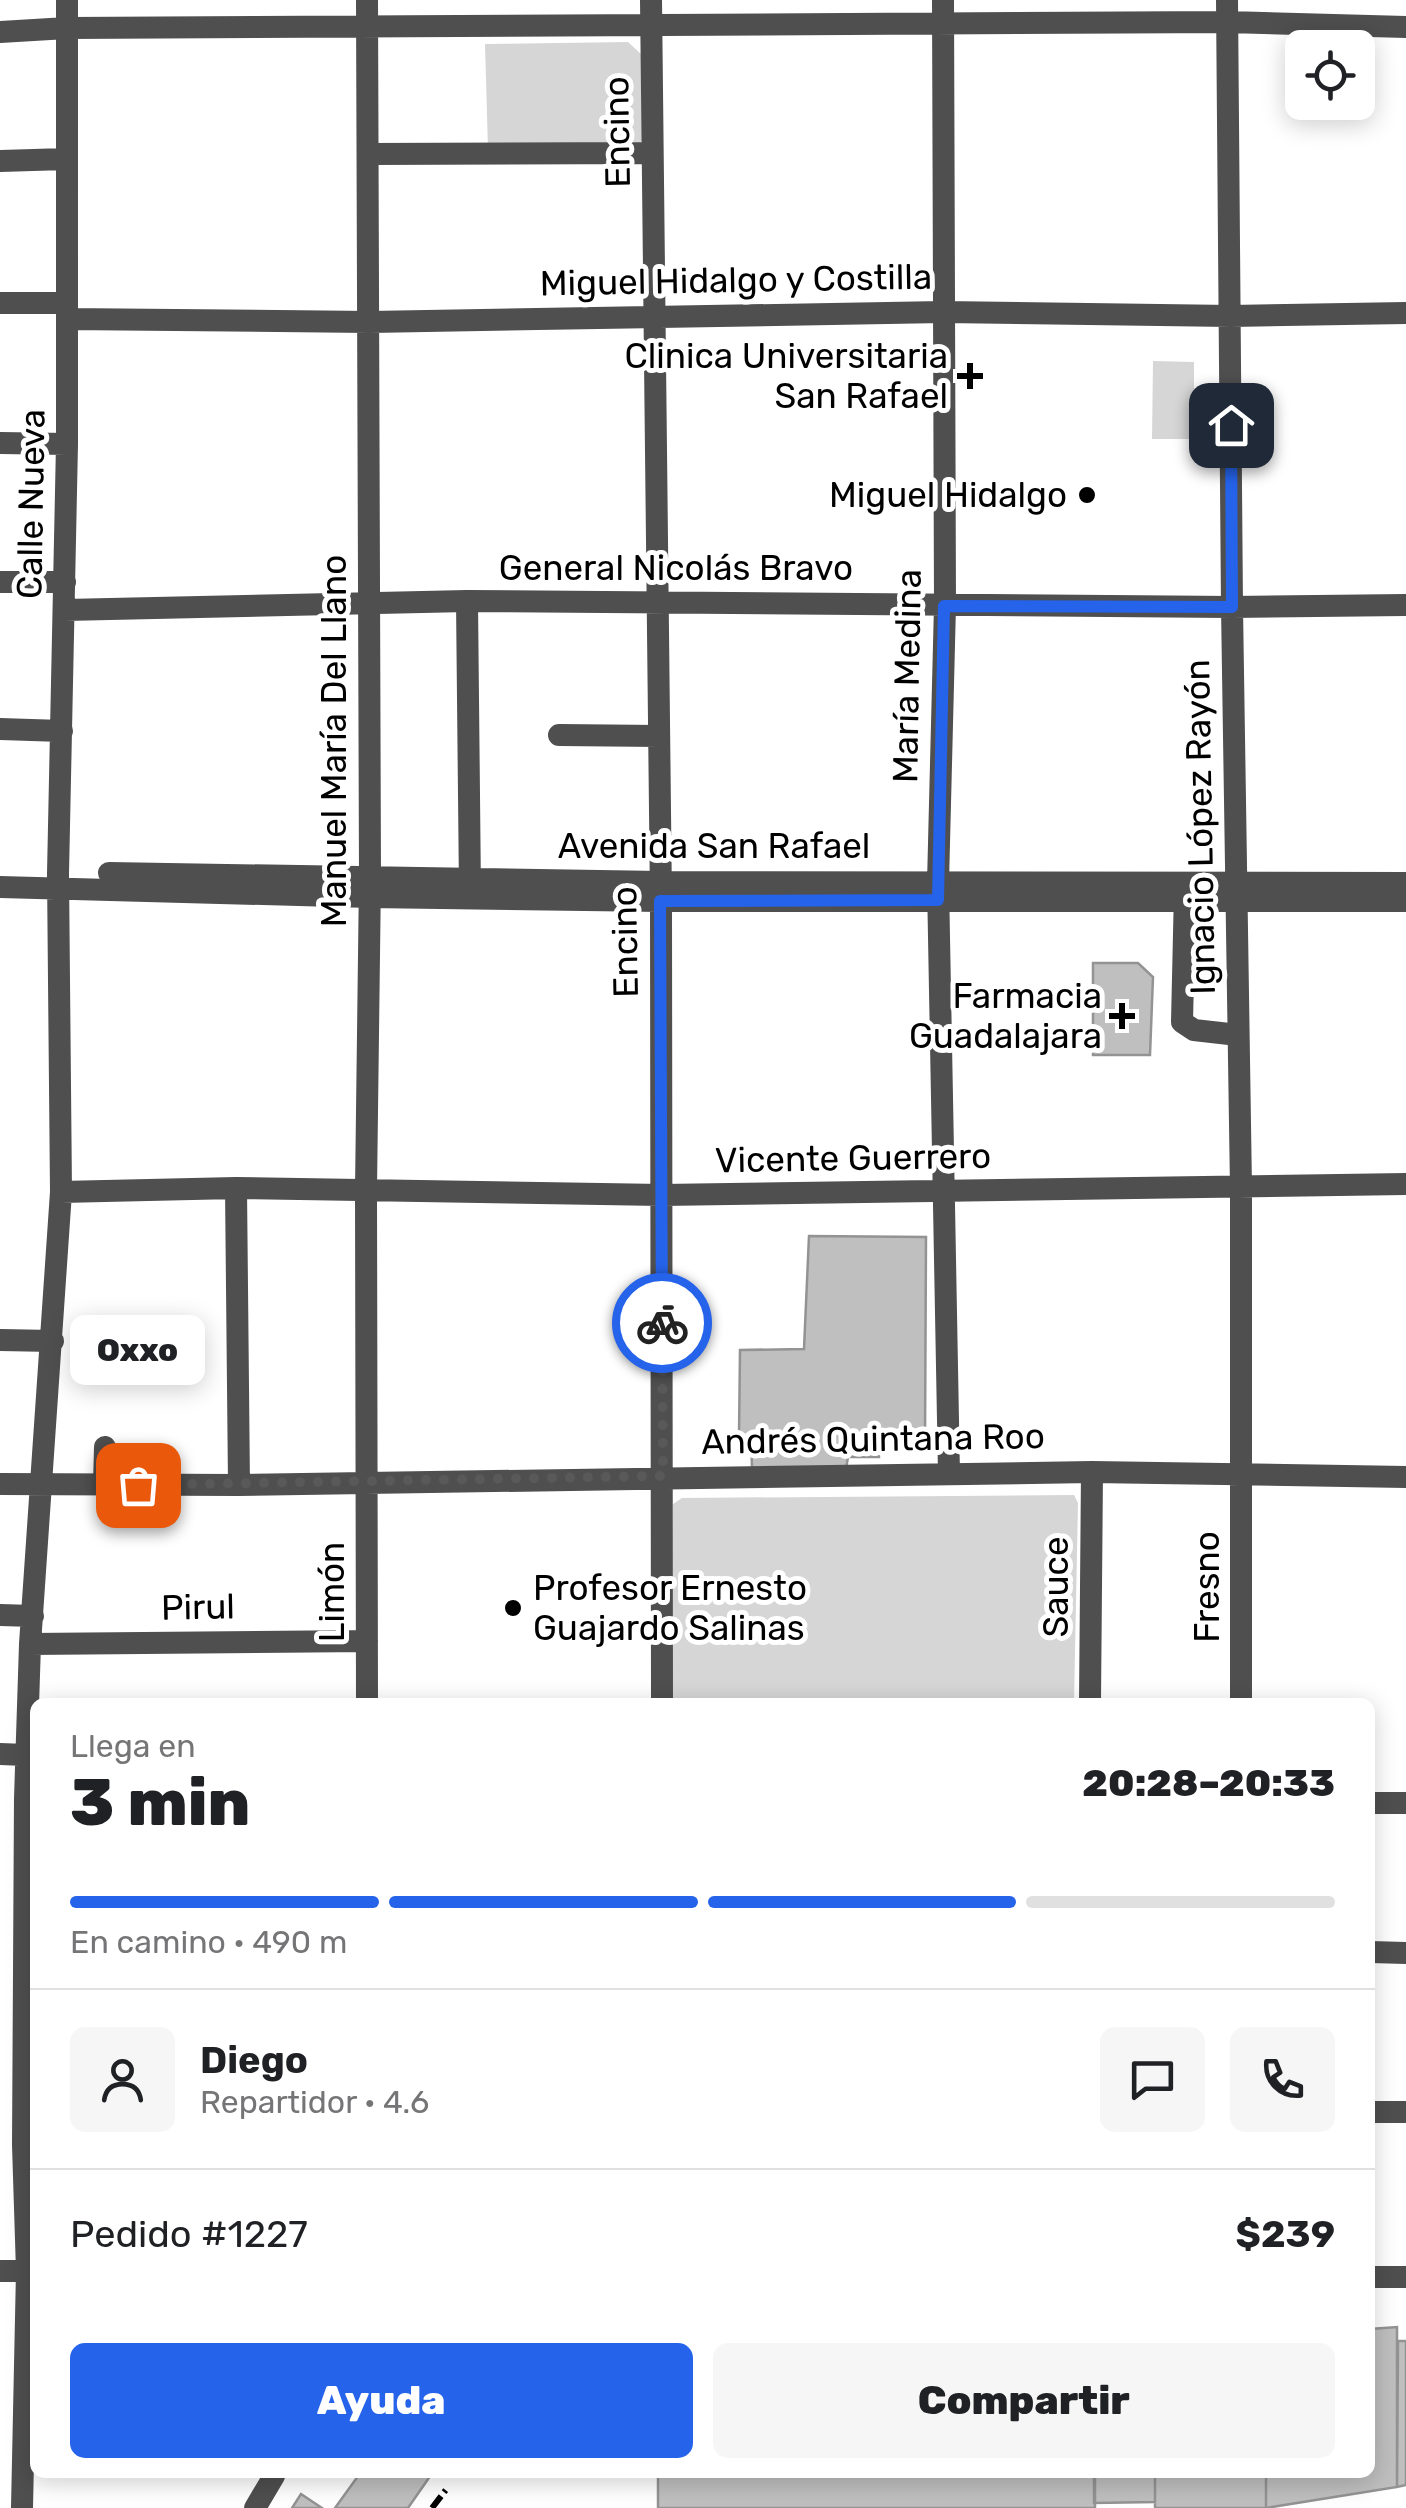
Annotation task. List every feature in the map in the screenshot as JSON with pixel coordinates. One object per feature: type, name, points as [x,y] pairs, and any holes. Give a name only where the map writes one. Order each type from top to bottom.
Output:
[{"type":"street","name":"Calle Nueva","points":[[30,2265],[11,2145],[12,1886],[30,1799],[26,1754],[30,1644],[61,1192],[59,881],[67,444],[67,0]]},
{"type":"street","name":"Manuel María Del Llano","points":[[367,1482],[368,0]]},
{"type":"street","name":"María Medina","points":[[943,0],[944,606],[938,891],[949,1474]]},
{"type":"street","points":[[0,32],[368,26],[651,12],[943,25],[1228,11],[1406,27]]},
{"type":"street","name":"Ignacio López Rayón","points":[[1228,11],[1242,1472]]},
{"type":"street","name":"Encino","points":[[651,12],[662,1195],[662,1698]]},
{"type":"street","points":[[368,154],[652,153]]},
{"type":"street","points":[[0,161],[66,160]]},
{"type":"street","name":"Miguel Hidalgo y Costilla","points":[[0,303],[66,311],[370,322],[943,312],[1231,316],[1406,313]]},
{"type":"street","points":[[0,443],[67,444]]},
{"type":"street","points":[[0,582],[64,582]]},
{"type":"street","points":[[468,601],[470,889]]},
{"type":"street","name":"General Nicolás Bravo","points":[[65,610],[468,601],[1232,607],[1406,604]]},
{"type":"street","points":[[0,730],[62,731]]},
{"type":"street","points":[[558,735],[659,736]]},
{"type":"street","name":"Avenida San Rafael","points":[[11,887],[59,881],[660,891],[1236,892],[1406,883]]},
{"type":"street","points":[[1186,892],[1182,1022],[1194,1030],[1238,1035]]},
{"type":"street","name":"Avenida San Rafael","points":[[1236,892],[1406,901]]},
{"type":"street","name":"Vicente Guerrero","points":[[61,1192],[236,1188],[662,1195],[1406,1184]]},
{"type":"street","points":[[236,1188],[239,1485]]},
{"type":"street","points":[[0,1340],[53,1342]]},
{"type":"street","points":[[104,1486],[105,1447]]},
{"type":"street","name":"Andrés Quintana Roo","points":[[0,1484],[239,1485],[1092,1472],[1406,1477]]},
{"type":"street","name":"Sauce","points":[[1090,1698],[1092,1472]]},
{"type":"street","name":"Fresno","points":[[1241,1698],[1242,1472]]},
{"type":"street","name":"Limón","points":[[366,1698],[367,1482]]},
{"type":"street","points":[[0,1616],[33,1616]]},
{"type":"street","name":"Pirul","points":[[30,1644],[367,1640]]},
{"type":"street","points":[[0,1754],[26,1754]]},
{"type":"street","points":[[1375,1803],[1406,1803]]},
{"type":"street","points":[[1375,1952],[1406,1952]]},
{"type":"street","points":[[1375,2112],[1406,2112]]},
{"type":"street","points":[[0,2271],[30,2271]]},
{"type":"street","points":[[1375,2277],[1406,2277]]},
{"type":"street","name":"Calle Nueva","points":[[22,2508],[30,2297]]},
{"type":"street","points":[[255,2508],[273,2478]]},
{"type":"shaded area","points":[[628,42],[641,54],[643,140],[631,150],[488,150],[485,44]]},
{"type":"shaded area","points":[[1153,361],[1194,362],[1194,439],[1152,439]]},
{"type":"shaded area","points":[[1074,1495],[1078,1503],[1074,1698],[673,1698],[673,1504],[682,1498]]},
{"type":"building","name":"Farmacia Guadalajara","points":[[1093,963],[1138,963],[1153,977],[1150,1055],[1093,1055]]},
{"type":"building","points":[[809,1236],[926,1237],[925,1442],[878,1442],[879,1457],[848,1457],[846,1469],[752,1468],[751,1436],[739,1436],[740,1350],[804,1349]]},
{"type":"building","points":[[1397,2327],[1397,2487],[1266,2508],[1266,2478],[1375,2478],[1375,2329]]},
{"type":"building","points":[[1398,2341],[1406,2341],[1406,2485],[1397,2487]]},
{"type":"building","points":[[357,2478],[429,2478],[408,2508],[335,2508]]},
{"type":"building","points":[[658,2478],[1095,2478],[1095,2508],[658,2508]]},
{"type":"building","points":[[1094,2478],[1155,2478],[1155,2502],[1094,2503]]},
{"type":"building","points":[[1155,2478],[1266,2478],[1266,2508],[1155,2508]]},
{"type":"building","points":[[301,2494],[322,2508],[292,2508]]},
{"type":"railway","points":[[432,2508],[448,2487]]},
{"type":"way so far","points":[[138,1485],[663,1476],[662,1323]]},
{"type":"place","name":"Clinica Universitaria San Rafael","points":[[970,376]]},
{"type":"place","name":"Miguel Hidalgo","points":[[1087,495]]},
{"type":"place","name":"Farmacia Guadalajara","points":[[1122,1016]]},
{"type":"place","name":"Oxxo","points":[[138,1485]]},
{"type":"place","name":"Profesor Ernesto Guajardo Salinas","points":[[513,1608]]},
{"type":"route","points":[[662,1323],[660,901],[938,900],[944,606],[1232,607],[1231,425]]}]
